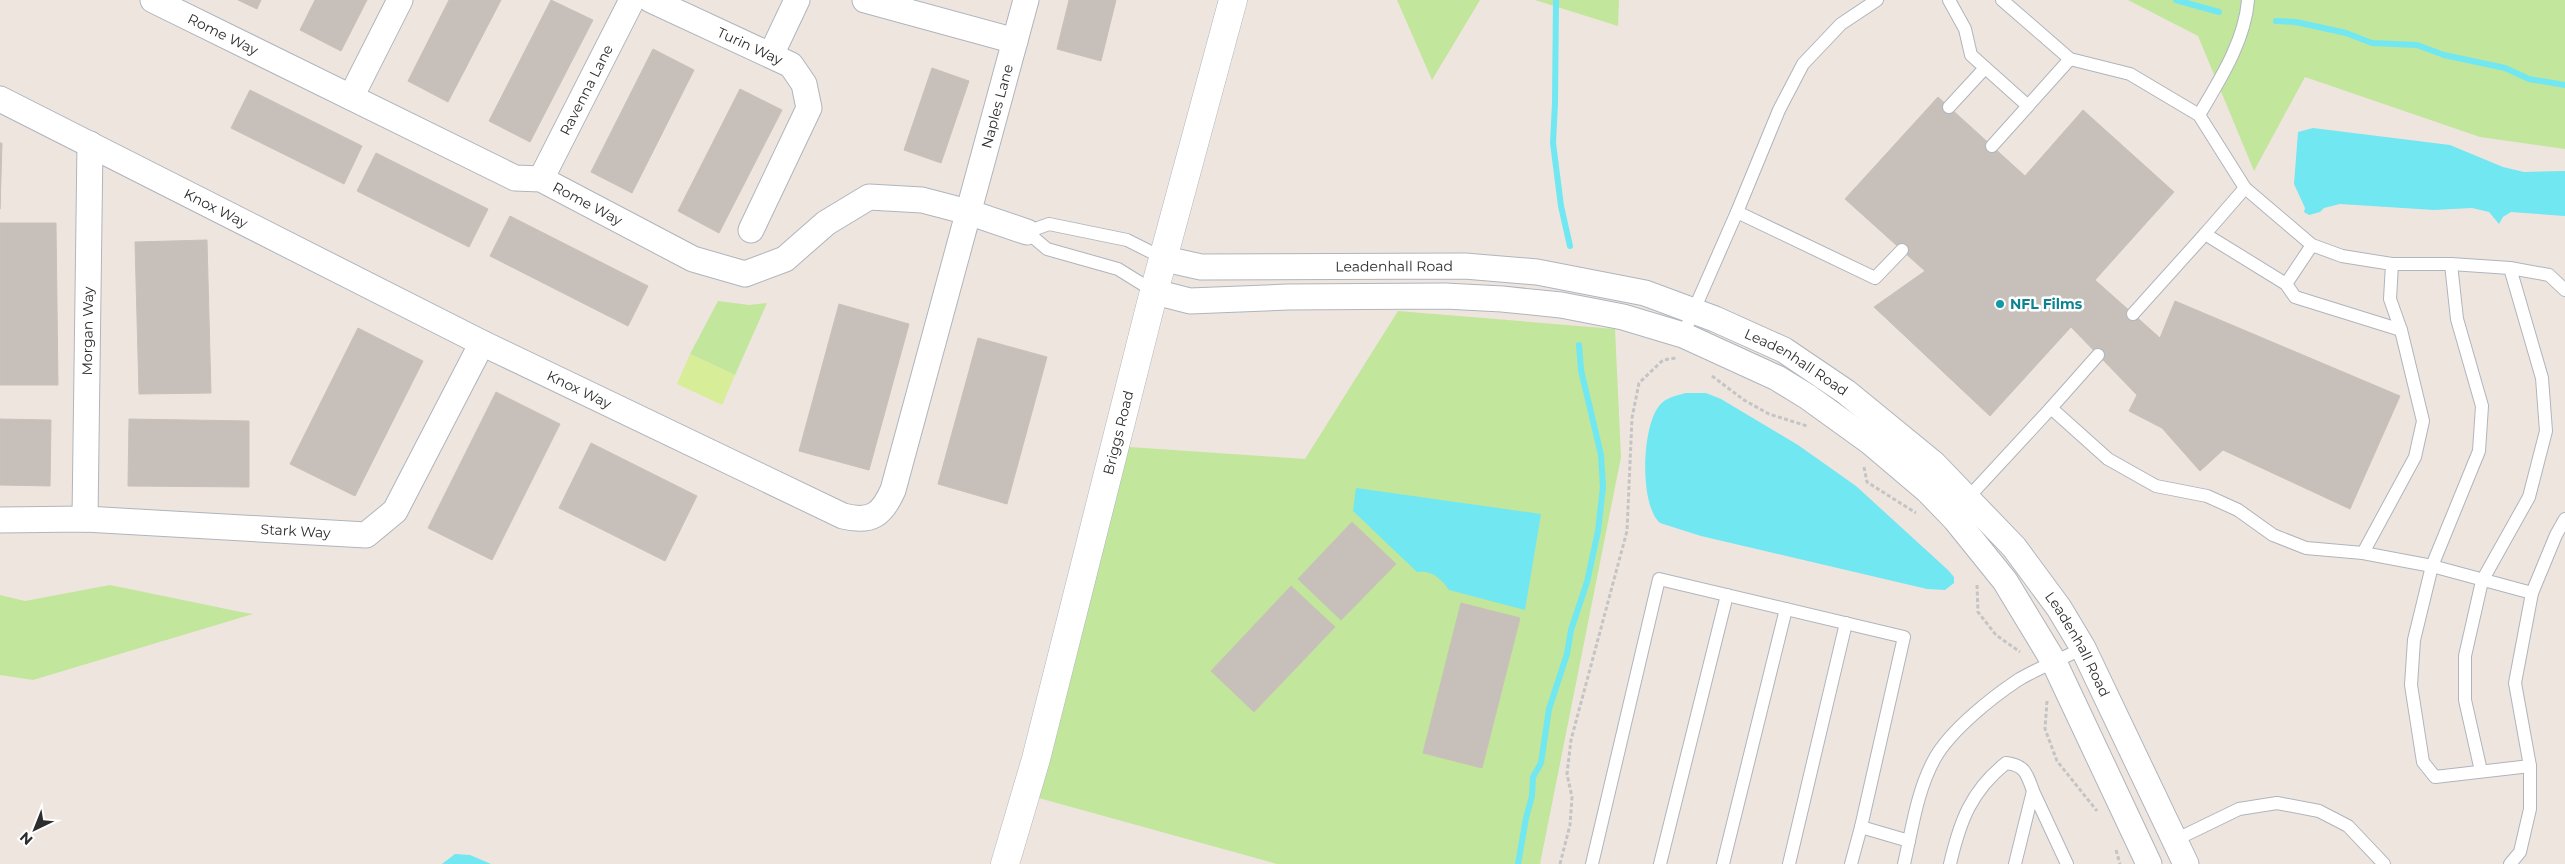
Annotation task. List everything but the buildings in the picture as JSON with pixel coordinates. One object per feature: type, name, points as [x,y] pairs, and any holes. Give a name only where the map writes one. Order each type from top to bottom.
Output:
[{"type":"street","points":[[351,97],[400,0]]},
{"type":"street","name":"Ravenna Lane","points":[[541,179],[632,0]]},
{"type":"street","name":"Turin Way","points":[[651,0],[791,65],[804,84],[809,108],[752,230]]},
{"type":"street","points":[[771,55],[797,0]]},
{"type":"street","points":[[865,0],[1015,40]]},
{"type":"street","name":"Naples Lane","points":[[968,212],[1026,0]]},
{"type":"street","name":"Briggs Road","points":[[1005,864],[1036,759],[1155,292],[1233,0]]},
{"type":"street","name":"Rome Way","points":[[162,2],[515,178],[541,179],[693,259],[745,274],[785,259],[826,224],[869,197],[922,200],[968,212],[1027,232]]},
{"type":"street","name":"Knox Way","points":[[0,99],[482,343],[844,516],[858,520],[874,517],[887,506],[893,490],[968,212]]},
{"type":"street","name":"Morgan Way","points":[[85,519],[90,144]]},
{"type":"street","name":"Leadenhall Road","points":[[1165,259],[1201,267],[1440,266],[1510,269],[1564,276],[1640,292],[1694,311],[1784,350],[1846,392],[1934,464],[2005,581],[2044,668],[2149,864]]},
{"type":"street","name":"Leadenhall Road","points":[[1155,292],[1190,301],[1288,297],[1445,296],[1532,301],[1592,310],[1682,346],[1746,362],[1808,397],[1869,441],[1928,491],[1960,507],[2026,562],[2059,608],[2083,648],[2186,864]]},
{"type":"street","name":"Stark Way","points":[[0,520],[85,519],[366,535],[394,511],[482,343]]},
{"type":"lane","points":[[1682,346],[1694,311],[1779,110],[1803,64],[1841,24],[1877,0]]},
{"type":"lane","points":[[1949,0],[1965,29],[1971,55],[2028,106]]},
{"type":"lane","points":[[2002,0],[2070,59],[2130,74],[2199,115],[2245,188],[2312,245],[2342,256],[2392,264],[2451,264],[2510,268],[2549,275],[2565,290]]},
{"type":"lane","points":[[2199,115],[2226,68],[2247,14],[2248,0]]},
{"type":"lane","points":[[1992,146],[2070,59]]},
{"type":"lane","points":[[1949,107],[1985,68]]},
{"type":"lane","points":[[2133,314],[2245,188]]},
{"type":"lane","points":[[1737,212],[1875,278],[1902,250]]},
{"type":"lane","points":[[1155,292],[1118,269],[1047,249],[1027,232],[1049,224],[1127,240],[1165,259]]},
{"type":"lane","points":[[2205,234],[2286,284],[2295,296],[2400,330]]},
{"type":"lane","points":[[2286,284],[2312,245]]},
{"type":"lane","points":[[2363,553],[2415,457],[2423,421],[2400,330],[2390,299],[2392,264]]},
{"type":"lane","points":[[2451,264],[2458,320],[2482,406],[2479,451],[2432,566],[2414,640],[2411,685],[2423,762],[2435,777],[2530,766]]},
{"type":"lane","points":[[2481,771],[2465,700],[2465,656],[2482,580],[2529,496],[2546,430],[2542,378],[2510,268]]},
{"type":"lane","points":[[1960,507],[2098,355]]},
{"type":"lane","points":[[2051,408],[2108,459],[2156,486],[2207,496],[2238,510],[2273,535],[2306,548],[2363,553],[2432,566],[2532,593]]},
{"type":"lane","points":[[2510,864],[2520,852],[2530,809],[2530,766],[2515,683],[2532,593],[2556,535],[2565,519]]},
{"type":"lane","points":[[1592,864],[1659,579],[1904,637],[1851,864]]},
{"type":"lane","points":[[1660,864],[1727,595]]},
{"type":"lane","points":[[1723,864],[1786,609]]},
{"type":"lane","points":[[1789,864],[1846,623]]},
{"type":"lane","points":[[1904,864],[1920,794],[1935,758],[1945,744],[1982,708],[2018,680],[2083,648]]},
{"type":"lane","points":[[1950,864],[1963,819],[1975,793],[2006,763],[2018,764],[2026,771],[2033,791],[2067,864]]},
{"type":"lane","points":[[2015,864],[2033,791]]},
{"type":"lane","points":[[2175,840],[2239,809],[2277,803],[2319,811],[2348,826],[2384,864]]},
{"type":"lane","points":[[1861,827],[1909,841]]},
{"type":"path","points":[[1560,864],[1570,825],[1572,797],[1567,774],[1571,740],[1627,531],[1632,418],[1639,383],[1663,360],[1682,346]]},
{"type":"path","points":[[1711,375],[1744,400],[1769,414],[1810,426]]},
{"type":"path","points":[[1863,463],[1867,482],[1922,520]]},
{"type":"path","points":[[1977,577],[1978,612],[1996,635],[2044,668],[2048,699],[2045,729],[2057,761],[2101,818]]},
{"type":"path","points":[[2113,843],[2120,864]]},
{"type":"green space","points":[[1397,0],[1480,0],[1432,80]]},
{"type":"green space","points":[[1535,0],[1619,0],[1618,26]]},
{"type":"green space","points":[[2128,0],[2565,0],[2565,149],[2480,137],[2305,77],[2254,171],[2198,36]]},
{"type":"green space","points":[[718,301],[749,305],[767,303],[735,375],[690,354]]},
{"type":"green space","points":[[1398,311],[1615,329],[1621,457],[1540,864],[1277,864],[1017,792],[1115,446],[1305,459]]},
{"type":"green space","points":[[690,354],[735,375],[722,405],[677,384]]},
{"type":"green space","points":[[110,585],[253,614],[33,680],[0,675],[0,595],[25,601]]},
{"type":"water","points":[[2313,128],[2450,145],[2503,167],[2524,172],[2565,171],[2565,216],[2511,212],[2503,217],[2499,224],[2489,212],[2472,208],[2434,210],[2340,204],[2324,208],[2320,212],[2309,215],[2304,212],[2305,208],[2294,184],[2298,132]]},
{"type":"water","points":[[1686,393],[1706,393],[1721,399],[1798,445],[1856,486],[1948,570],[1954,577],[1954,583],[1945,590],[1927,589],[1701,536],[1660,523],[1653,513],[1646,483],[1646,447],[1649,430],[1653,416],[1662,403],[1671,397]]},
{"type":"water","points":[[1356,488],[1541,514],[1525,610],[1449,590],[1443,582],[1431,573],[1417,572],[1353,511]]},
{"type":"water","points":[[455,854],[470,855],[491,864],[442,864]]},
{"type":"waterway","points":[[1556,0],[1553,143],[1561,206],[1570,246]]},
{"type":"waterway","points":[[2176,0],[2219,12]]},
{"type":"waterway","points":[[2276,21],[2296,22],[2346,33],[2372,43],[2417,45],[2444,55],[2505,68],[2529,79],[2565,85]]},
{"type":"waterway","points":[[1518,864],[1532,796],[1533,777],[1541,763],[1549,709],[1567,654],[1571,630],[1587,582],[1598,531],[1603,487],[1601,455],[1581,370],[1579,345]]},
{"type":"place","name":"NFL Films","points":[[2000,304]]}]
